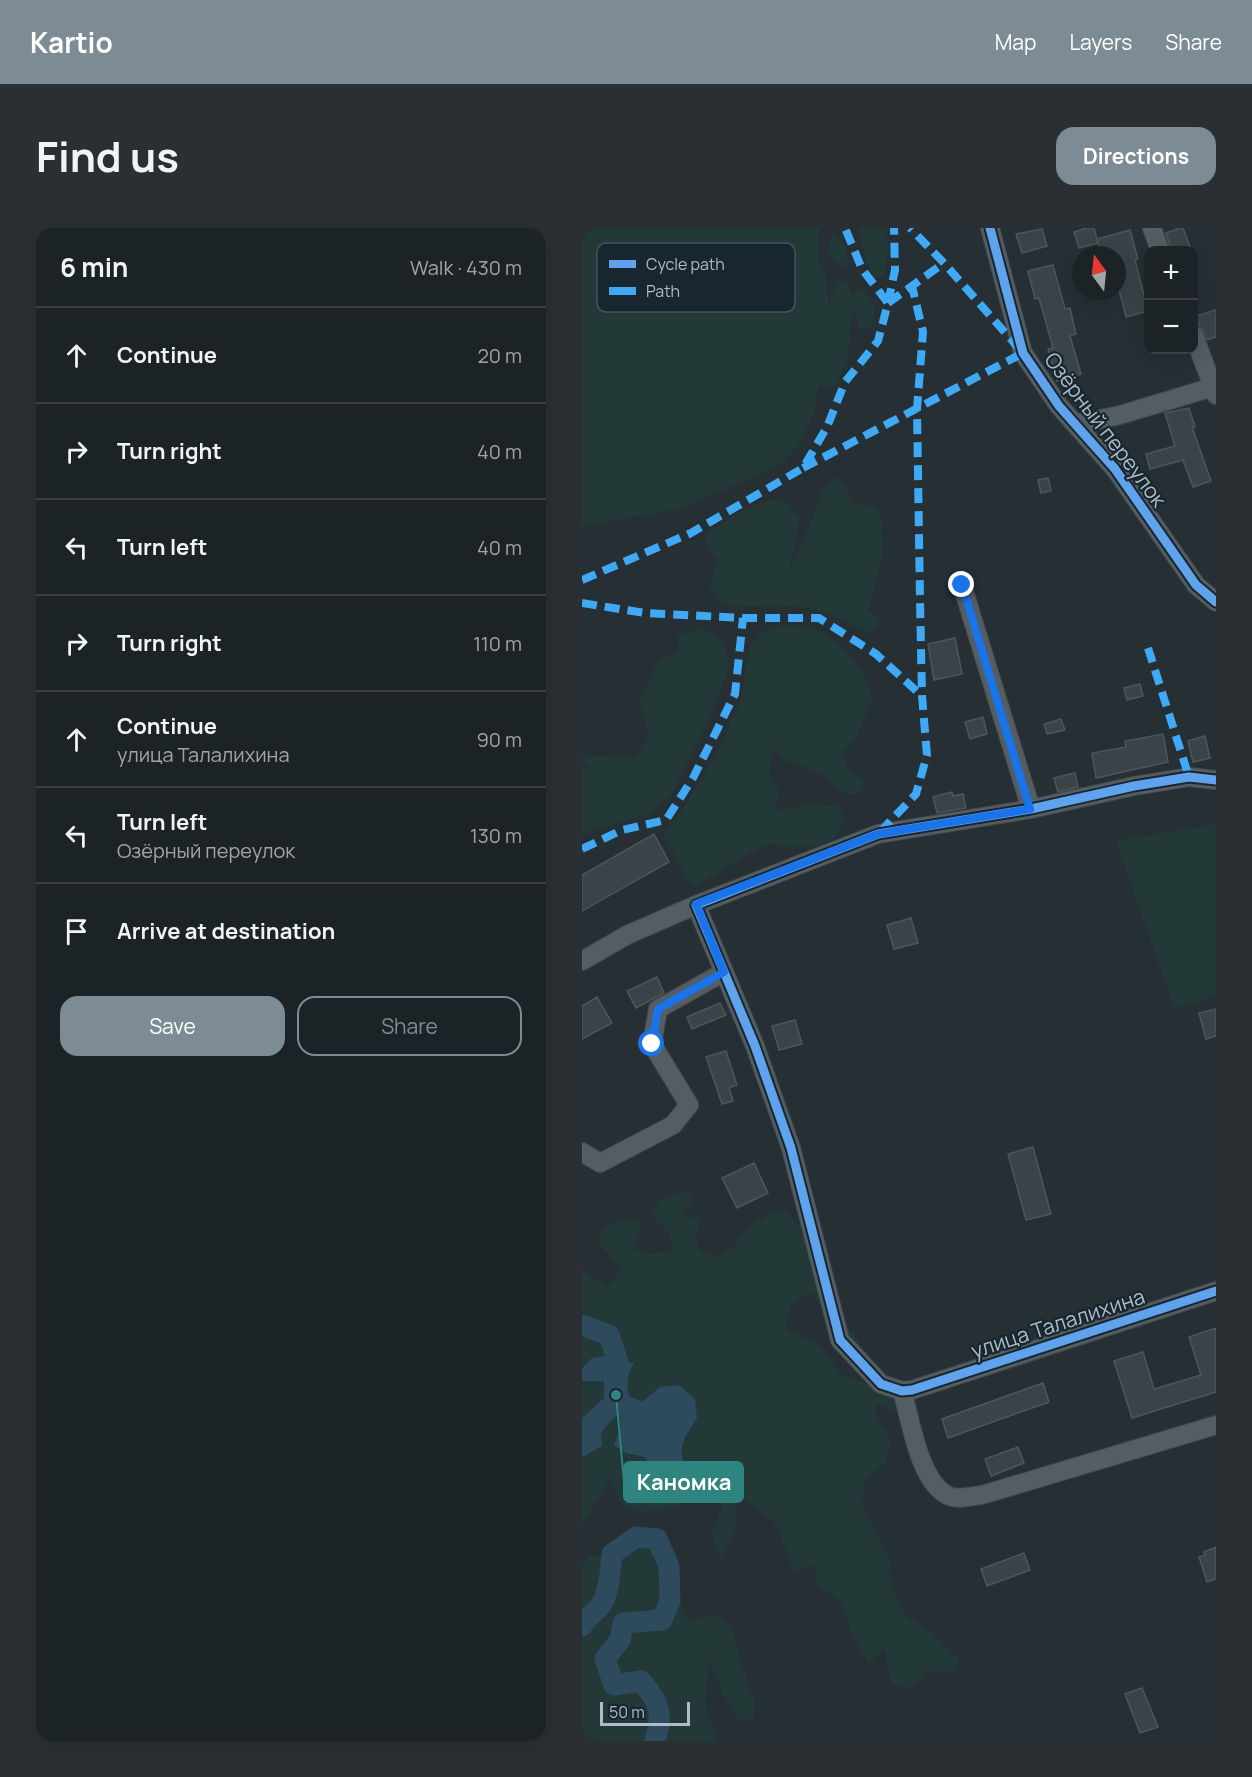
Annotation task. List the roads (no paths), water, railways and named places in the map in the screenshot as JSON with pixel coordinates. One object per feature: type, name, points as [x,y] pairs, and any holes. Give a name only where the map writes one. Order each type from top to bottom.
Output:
[{"type":"street","name":"Озёрный переулок","points":[[990,228],[1023,353],[1059,406],[1115,469],[1196,585],[1216,602]]},
{"type":"street","points":[[1152,228],[1159,246]]},
{"type":"street","points":[[1077,424],[1120,415],[1215,389],[1198,346]]},
{"type":"street","points":[[962,585],[1030,809]]},
{"type":"street","points":[[582,961],[627,934],[696,904],[878,834],[1030,809],[1134,786],[1189,777],[1216,780]]},
{"type":"street","points":[[696,904],[756,1046],[791,1148],[840,1340],[881,1384],[907,1391],[923,1467],[938,1489],[951,1497],[982,1495],[1216,1425]]},
{"type":"street","points":[[582,1152],[600,1163],[673,1125],[689,1106],[652,1044],[658,1009],[724,972]]},
{"type":"street","name":"улица Талалихина","points":[[907,1391],[1216,1291]]},
{"type":"water","points":[[605,1356],[619,1365],[634,1362],[626,1379],[629,1396],[642,1402],[660,1387],[679,1385],[695,1399],[697,1418],[685,1437],[681,1451],[686,1474],[661,1479],[652,1470],[645,1457],[626,1453],[614,1445],[621,1426],[619,1414],[601,1433],[602,1446],[582,1457],[582,1418],[604,1398],[604,1381],[582,1381],[582,1368],[592,1358]]},
{"type":"waterway","points":[[582,1325],[609,1335],[619,1365],[616,1394]]},
{"type":"waterway","points":[[582,1626],[599,1608],[604,1599],[612,1554],[636,1537],[657,1539],[669,1566],[670,1601],[662,1620],[623,1623],[620,1640],[605,1659],[614,1685],[641,1681],[652,1695],[659,1715],[655,1741]]},
{"type":"place","name":"Каномка","points":[[616,1395]]}]
